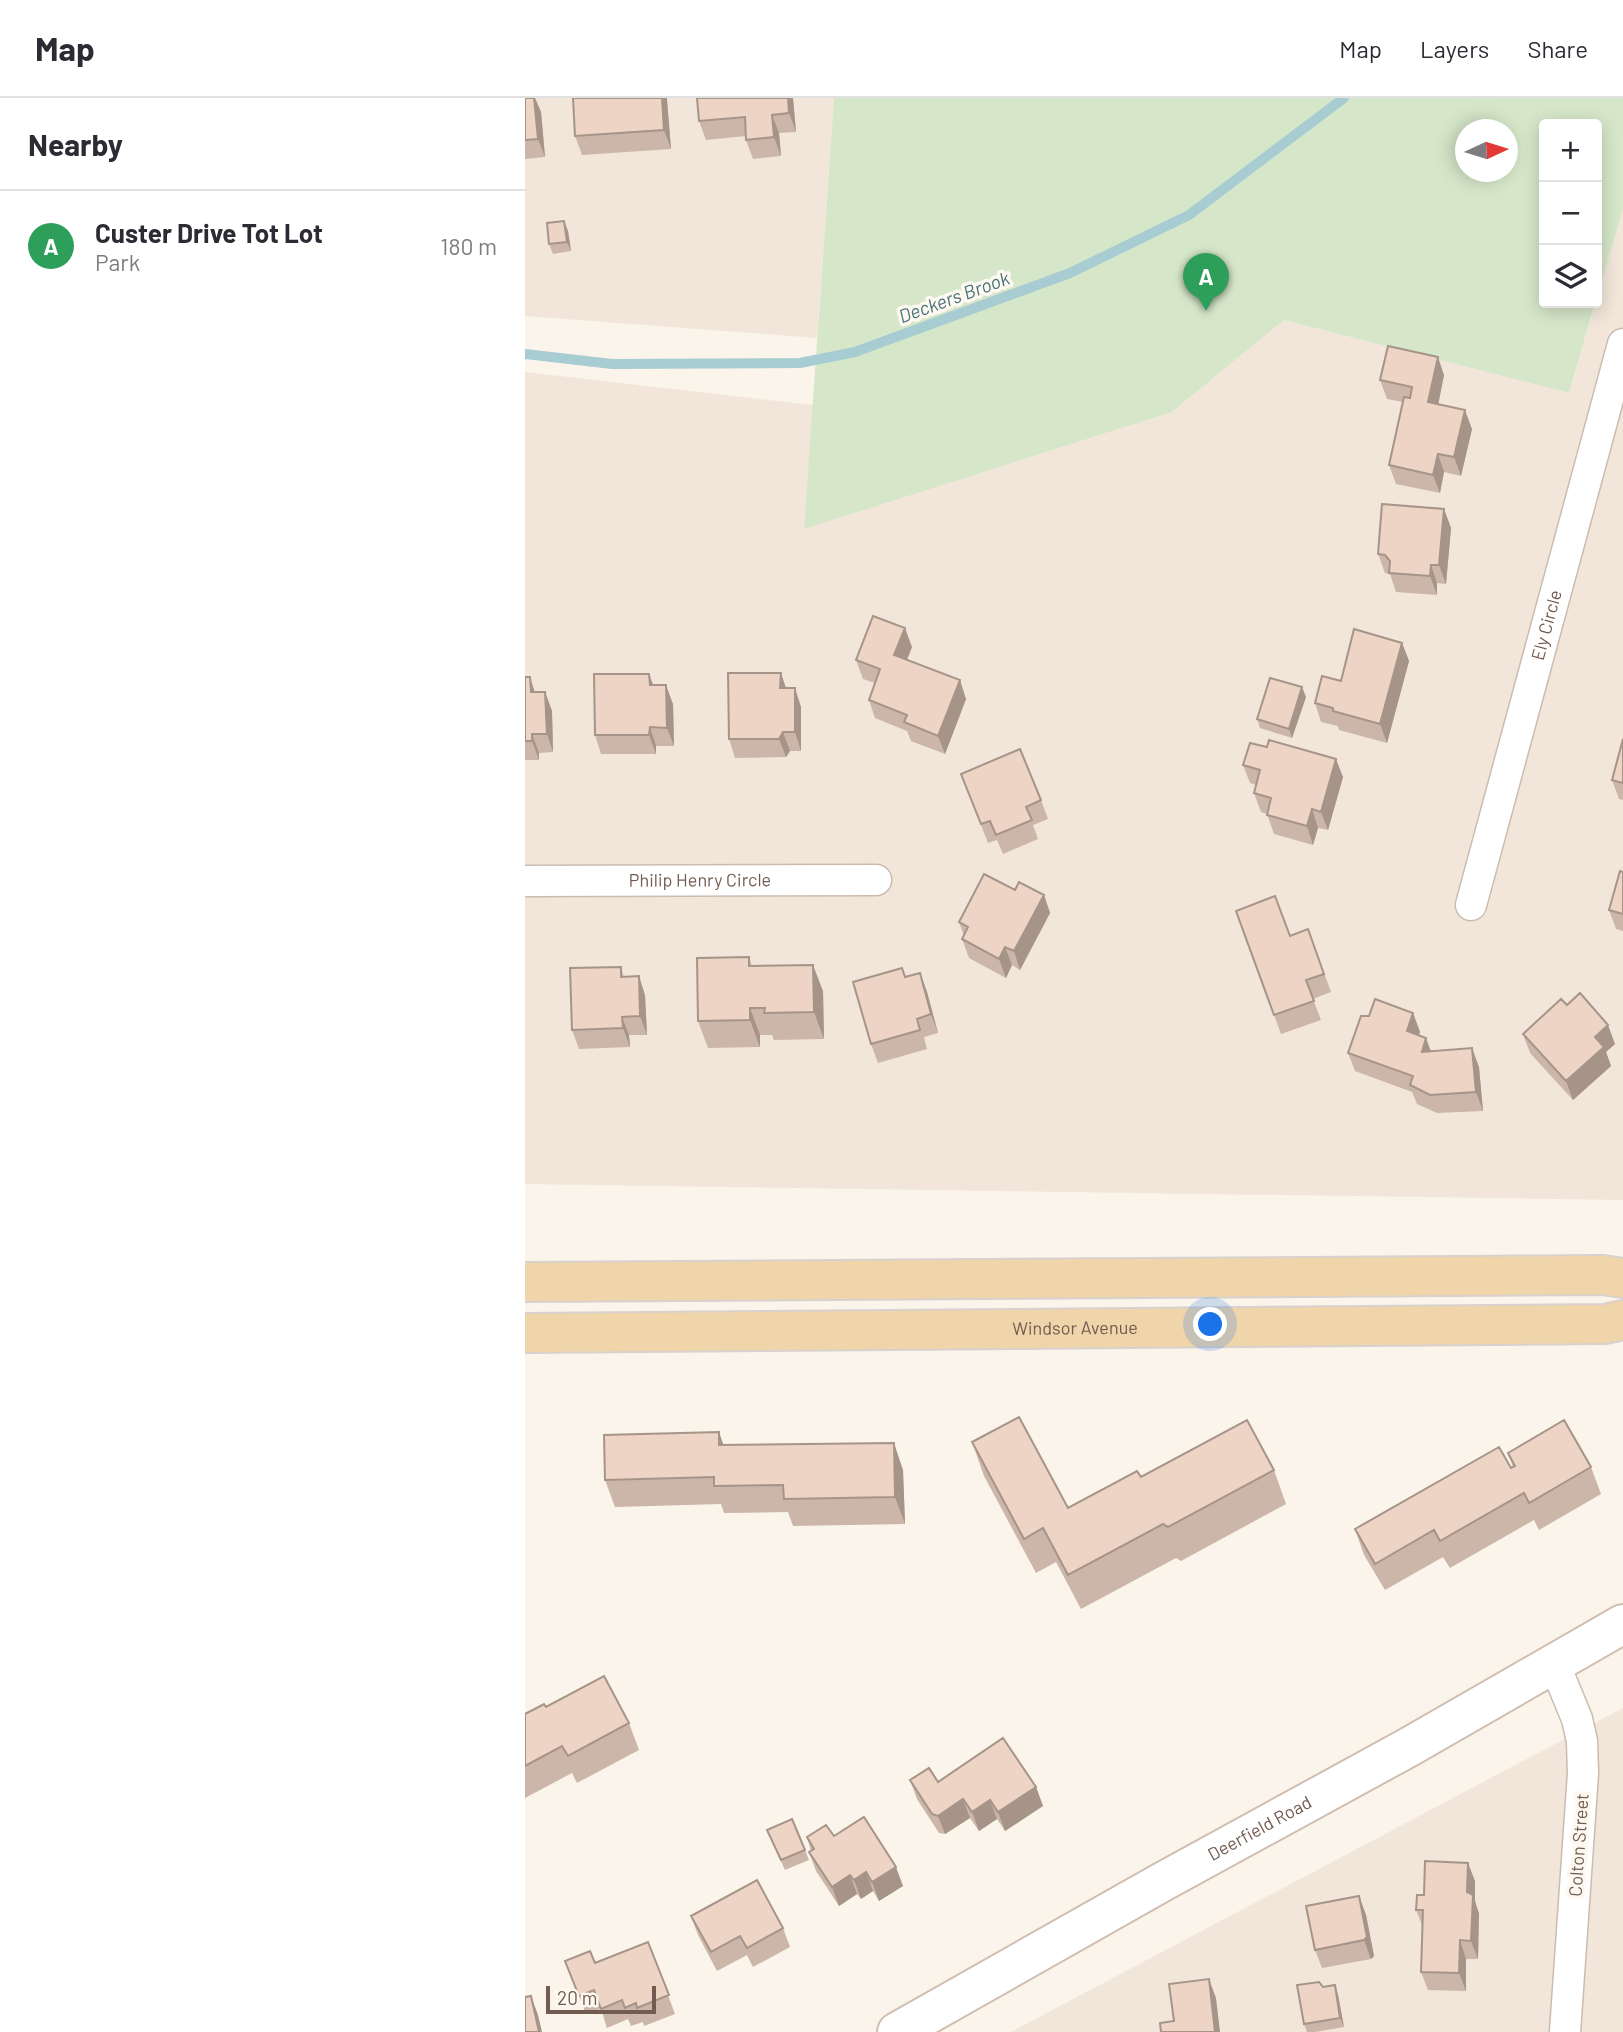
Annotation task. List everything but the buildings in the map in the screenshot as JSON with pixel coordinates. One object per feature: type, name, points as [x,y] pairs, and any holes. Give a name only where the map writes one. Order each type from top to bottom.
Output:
[{"type":"main road","points":[[542,1333],[541,1282],[1603,1275],[1623,1278]]},
{"type":"main road","name":"Windsor Avenue","points":[[542,1333],[1591,1324],[1623,1320]]},
{"type":"street","name":"Ely Circle","points":[[1471,905],[1623,344]]},
{"type":"street","name":"Philip Henry Circle","points":[[525,881],[876,880]]},
{"type":"street","name":"Deerfield Road","points":[[902,2031],[1623,1624]]},
{"type":"street","name":"Colton Street","points":[[1554,1663],[1577,1719],[1582,1741],[1583,1773],[1565,2032]]},
{"type":"shaded area","points":[[525,98],[834,98],[817,338],[525,316]]},
{"type":"shaded area","points":[[1623,209],[1623,1200],[525,1184],[525,372],[813,405],[804,528],[1172,412],[1284,320],[1569,393],[1594,308],[1602,308],[1602,281]]},
{"type":"shaded area","points":[[1623,1708],[1623,2032],[1011,2032]]},
{"type":"green space","points":[[834,98],[1623,98],[1623,209],[1602,281],[1602,119],[1539,119],[1539,308],[1594,308],[1569,393],[1284,320],[1172,412],[804,529]]},
{"type":"waterway","name":"Deckers Brook","points":[[525,354],[612,364],[800,363],[855,352],[1070,273],[1189,215],[1344,98]]},
{"type":"place","name":"Custer Drive Tot Lot","points":[[1206,311]]}]
